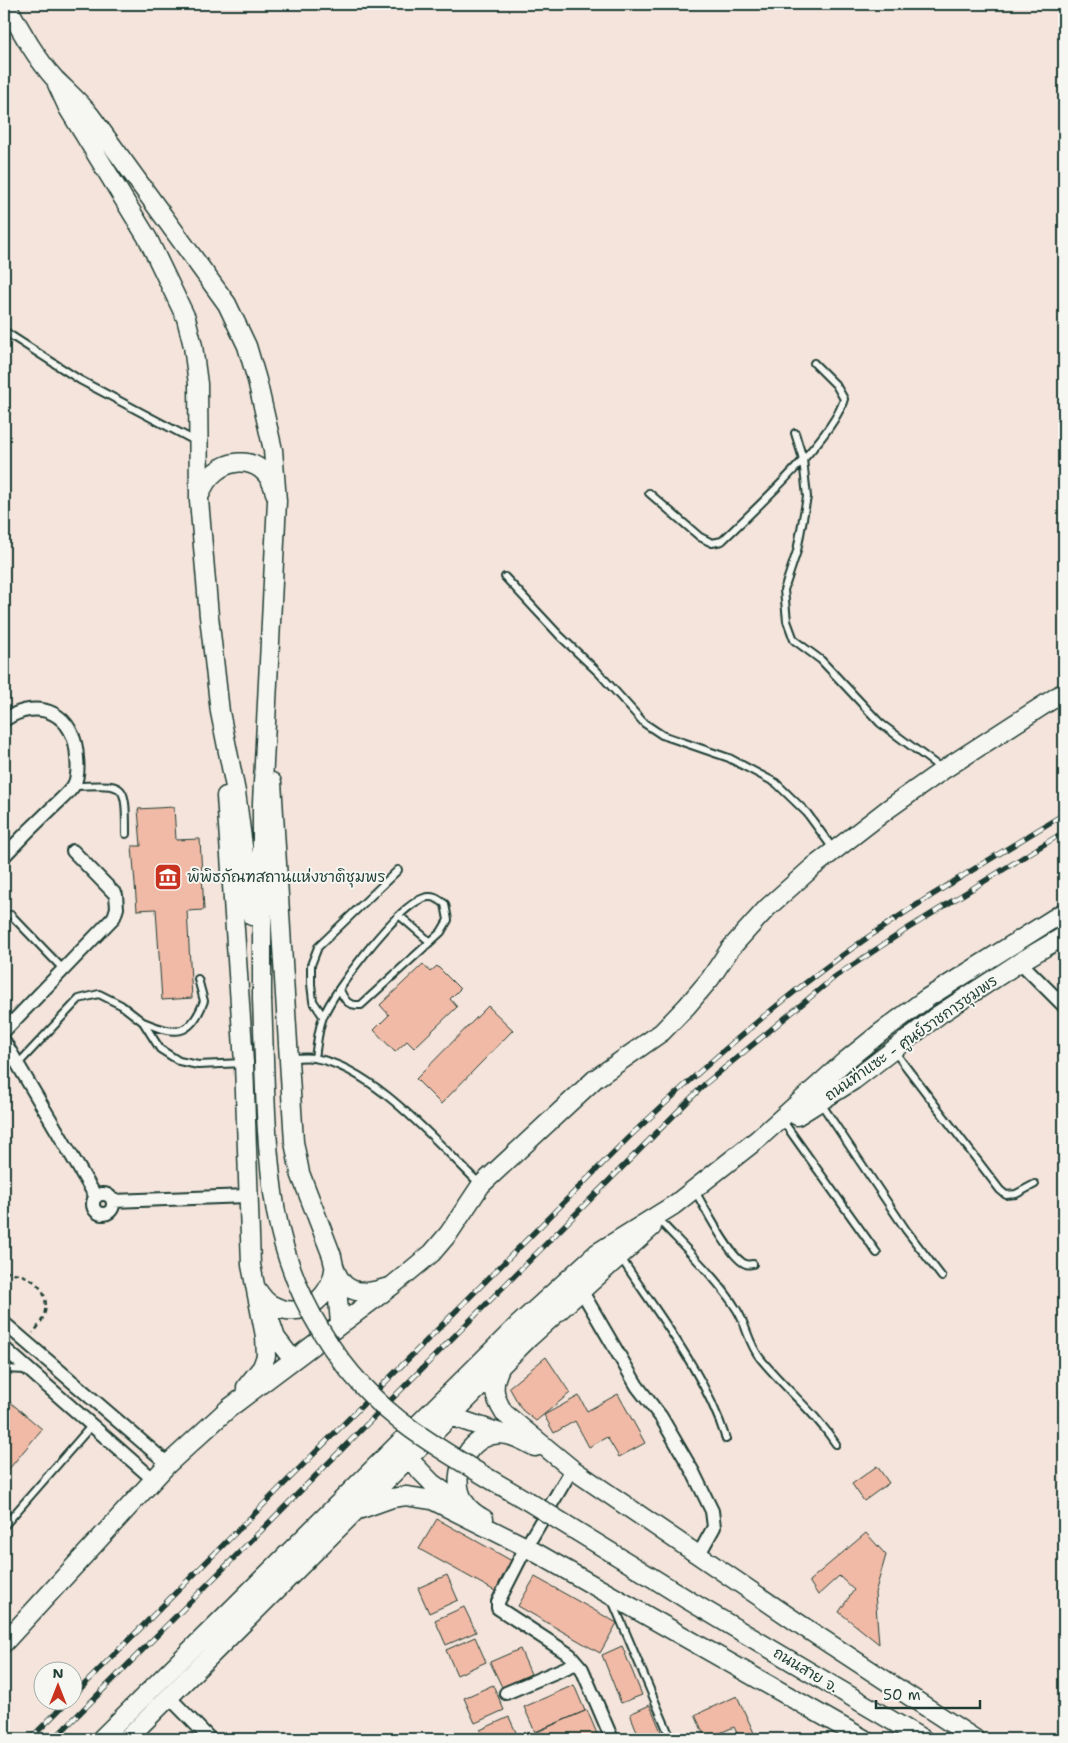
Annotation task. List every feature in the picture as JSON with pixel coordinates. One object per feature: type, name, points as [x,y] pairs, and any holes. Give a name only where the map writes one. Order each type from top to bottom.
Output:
[{"type":"main road","points":[[6,4],[25,36],[55,79],[68,108],[148,239],[186,318],[193,346],[198,384],[199,500],[220,712],[244,1063],[248,1196],[254,1286],[265,1336],[266,1356],[262,1367],[228,1409]]},
{"type":"main road","points":[[55,79],[76,98],[121,155],[234,318],[247,346],[273,450],[277,501],[262,803],[262,999]]},
{"type":"main road","points":[[199,500],[207,478],[215,470],[226,464],[238,462],[260,468],[268,477],[277,501]]},
{"type":"main road","points":[[4,1643],[168,1464],[228,1409],[393,1285],[432,1252],[449,1233],[481,1185],[596,1079],[662,1032],[704,986],[746,929],[834,850],[943,770],[1064,692]]},
{"type":"main road","points":[[268,709],[294,1142],[300,1173],[332,1256],[340,1324]]},
{"type":"main road","points":[[220,712],[244,846],[262,999]]},
{"type":"main road","name":"ถนนท่าแซะ - ศูนย์ราชการชุมพร","points":[[674,1205],[758,1140],[844,1062],[880,1033],[927,998],[1064,912]]},
{"type":"main road","name":"ถนนท่าแซะ - ศูนย์ราชการชุมพร","points":[[758,1140],[854,1080],[940,1014],[1064,936]]},
{"type":"main road","points":[[1004,948],[1020,962]]},
{"type":"main road","name":"ถนนสาย จ.","points":[[262,999],[271,1164],[276,1212],[285,1249],[298,1284],[316,1325],[333,1351],[380,1403],[409,1428],[480,1474],[688,1600],[923,1739]]},
{"type":"main road","points":[[101,1739],[396,1445],[443,1412],[501,1366],[674,1205]]},
{"type":"main road","points":[[127,1739],[408,1458],[443,1412],[518,1325],[588,1261],[612,1242],[674,1205]]},
{"type":"main road","points":[[334,1275],[356,1292],[368,1294],[393,1285]]},
{"type":"main road","points":[[254,1286],[266,1301],[279,1308],[293,1310],[307,1308],[324,1296],[334,1275]]},
{"type":"main road","points":[[266,1301],[276,1338],[293,1360]]},
{"type":"main road","points":[[501,1366],[493,1381],[493,1389],[504,1413],[572,1469]]},
{"type":"main road","points":[[443,1412],[506,1434],[538,1449],[572,1469],[804,1627],[975,1739]]},
{"type":"main road","points":[[471,1511],[459,1490],[460,1464],[466,1453],[477,1442],[491,1436],[506,1434]]},
{"type":"main road","points":[[396,1445],[432,1482],[471,1511],[526,1547]]},
{"type":"main road","points":[[354,1513],[392,1498],[406,1496],[432,1500],[526,1547],[864,1739]]},
{"type":"street","points":[[4,720],[13,714],[30,708],[46,710],[66,722],[72,731],[77,746],[78,767],[73,786],[4,856]]},
{"type":"street","points":[[4,1031],[114,917],[117,908],[116,895],[73,851]]},
{"type":"street","points":[[1020,962],[1064,1006]]},
{"type":"street","points":[[4,1041],[96,1197],[94,1208],[102,1213],[110,1211],[112,1201],[248,1196]]},
{"type":"street","points":[[581,1290],[637,1386],[661,1417],[693,1472],[712,1511],[714,1527],[699,1554]]},
{"type":"street","points":[[4,1323],[168,1464]]},
{"type":"street","points":[[4,1348],[154,1480]]},
{"type":"street","points":[[572,1469],[526,1547],[498,1602],[498,1608],[570,1655],[577,1663],[582,1670],[609,1738]]},
{"type":"street","points":[[506,1693],[577,1663]]},
{"type":"street","points":[[169,1697],[210,1739]]},
{"type":"lane","points":[[4,331],[80,380],[200,444]]},
{"type":"lane","points":[[649,494],[700,537],[712,543],[722,541],[804,459],[840,411],[844,399],[836,385],[814,363]]},
{"type":"lane","points":[[794,432],[804,459],[807,497],[797,551],[784,590],[787,621],[794,640],[821,660],[880,723],[943,770]]},
{"type":"lane","points":[[506,577],[560,636],[598,672],[644,723],[662,735],[729,758],[776,783],[807,813],[834,850]]},
{"type":"lane","points":[[73,786],[114,785],[122,790],[126,799],[126,834]]},
{"type":"lane","points":[[323,1016],[313,1002],[311,984],[311,965],[318,947],[398,870]]},
{"type":"lane","points":[[315,1058],[323,1016],[352,969],[400,916],[422,898],[431,896],[445,904],[448,920],[441,932],[428,941],[418,953],[361,1005],[352,1006],[345,1002],[340,990]]},
{"type":"lane","points":[[11,915],[63,969]]},
{"type":"lane","points":[[400,916],[428,941]]},
{"type":"lane","points":[[18,1064],[79,999],[99,994],[121,1005],[143,1022],[168,1032],[179,1032],[191,1026],[204,1001],[198,979]]},
{"type":"lane","points":[[143,1022],[160,1048],[179,1061],[198,1065],[244,1063]]},
{"type":"lane","points":[[893,1050],[1000,1190],[1006,1195],[1016,1194],[1035,1184]]},
{"type":"lane","points":[[290,1058],[315,1058],[341,1066],[368,1081],[394,1102],[481,1185]]},
{"type":"lane","points":[[820,1101],[906,1230],[942,1277]]},
{"type":"lane","points":[[785,1124],[876,1253]]},
{"type":"lane","points":[[694,1190],[723,1241],[746,1264],[754,1264]]},
{"type":"lane","points":[[659,1220],[698,1262],[737,1310],[750,1344],[761,1359],[821,1422],[836,1444]]},
{"type":"lane","points":[[620,1257],[700,1379],[713,1402],[726,1439]]},
{"type":"lane","points":[[4,1369],[30,1371]]},
{"type":"lane","points":[[4,1526],[92,1425]]},
{"type":"lane","points":[[610,1595],[671,1739]]},
{"type":"path","points":[[4,1272],[17,1272],[34,1279],[44,1292],[45,1316],[25,1342]]},
{"type":"building","name":"พิพิธภัณฑสถานแห่งชาติชุมพร","points":[[174,807],[176,840],[200,839],[204,910],[187,911],[192,998],[162,1000],[156,909],[137,910],[132,846],[141,846],[138,809]]},
{"type":"building","points":[[423,964],[430,972],[437,966],[460,989],[450,999],[457,1007],[414,1048],[407,1041],[395,1052],[374,1030],[389,1015],[380,1005]]},
{"type":"building","points":[[488,1006],[513,1030],[441,1104],[416,1079]]},
{"type":"building","points":[[546,1357],[570,1393],[536,1421],[522,1410],[509,1387]]},
{"type":"building","points":[[618,1394],[645,1443],[619,1457],[607,1437],[589,1447],[575,1421],[554,1433],[544,1415],[579,1396],[587,1411]]},
{"type":"building","points":[[4,1397],[42,1429],[4,1475]]},
{"type":"building","points":[[877,1466],[889,1483],[864,1501],[852,1484]]},
{"type":"building","points":[[437,1519],[512,1561],[495,1591],[419,1549]]},
{"type":"building","points":[[866,1533],[886,1555],[875,1593],[879,1644],[839,1612],[854,1590],[839,1576],[818,1595],[809,1581]]},
{"type":"building","points":[[447,1575],[458,1600],[429,1613],[418,1588]]},
{"type":"building","points":[[535,1577],[617,1623],[600,1653],[518,1606]]},
{"type":"building","points":[[464,1607],[476,1632],[446,1645],[435,1620]]},
{"type":"building","points":[[475,1637],[486,1662],[457,1675],[446,1650]]},
{"type":"building","points":[[622,1646],[642,1695],[621,1703],[602,1655]]},
{"type":"building","points":[[520,1649],[531,1674],[502,1687],[490,1662]]},
{"type":"building","points":[[493,1685],[504,1710],[475,1723],[464,1698]]},
{"type":"building","points":[[574,1685],[585,1711],[535,1732],[524,1707]]},
{"type":"building","points":[[737,1696],[755,1735],[740,1739],[734,1727],[706,1739],[695,1715]]},
{"type":"building","points":[[650,1705],[664,1739],[640,1739],[630,1714]]},
{"type":"building","points":[[587,1710],[598,1736],[589,1739],[540,1739],[537,1732]]},
{"type":"building","points":[[509,1717],[519,1739],[484,1739],[480,1730]]},
{"type":"railway","points":[[82,1687],[628,1138],[707,1065],[790,995],[847,952],[927,898],[1064,814]]},
{"type":"railway","points":[[54,1739],[705,1084],[836,976],[907,929],[1064,832]]},
{"type":"railway","points":[[30,1739],[59,1710]]},
{"type":"place","name":"พิพิธภัณฑสถานแห่งชาติชุมพร","points":[[168,877]]}]
